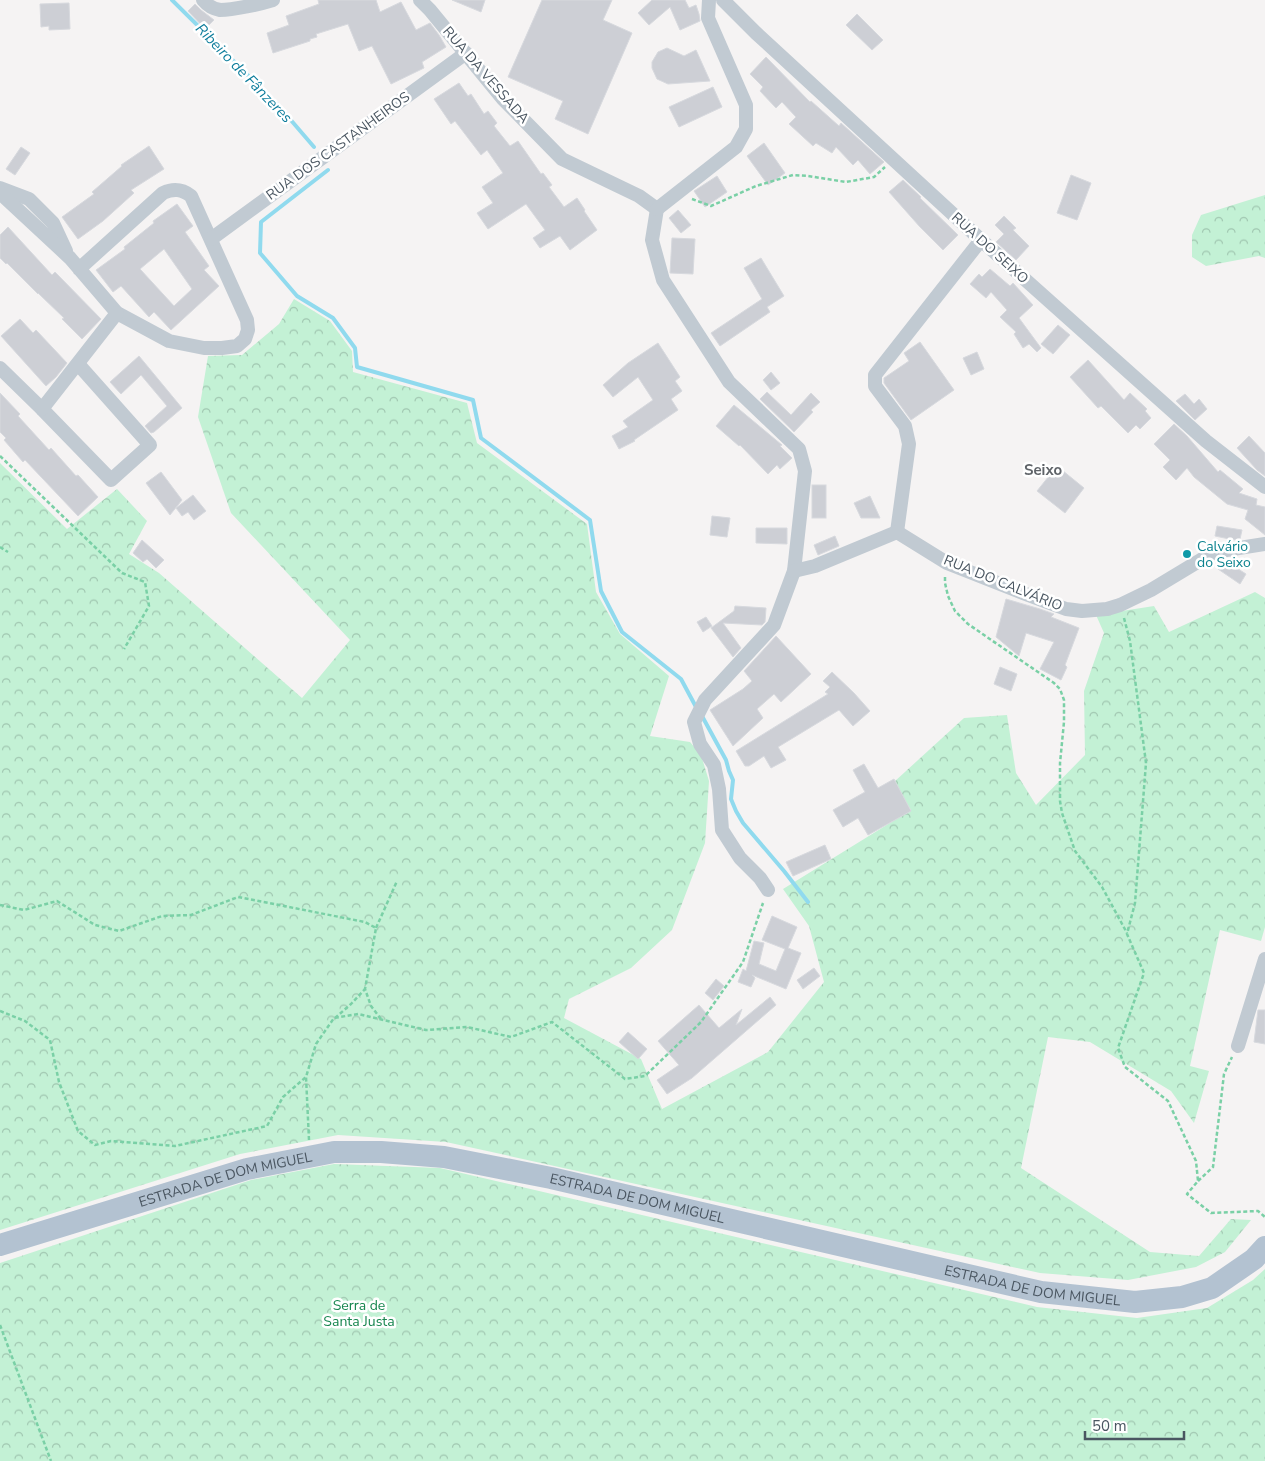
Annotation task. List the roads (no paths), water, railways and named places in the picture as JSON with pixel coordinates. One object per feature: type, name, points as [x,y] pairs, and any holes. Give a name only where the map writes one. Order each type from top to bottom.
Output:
[{"type":"main road","name":"ESTRADA DE DOM MIGUEL","points":[[0,1245],[247,1169],[334,1152],[381,1152],[444,1157],[560,1180],[1040,1292],[1135,1302],[1182,1297],[1212,1288],[1254,1259],[1265,1247]]},
{"type":"street","points":[[203,0],[219,10],[261,4],[273,0]]},
{"type":"street","name":"RUA DA VESSADA","points":[[420,0],[466,53],[502,99],[562,159],[639,196],[657,209]]},
{"type":"street","points":[[709,0],[708,18],[746,105],[746,129],[736,147],[657,209],[652,240],[663,280],[730,382],[800,449],[805,471],[794,571],[774,625],[706,700],[694,722],[700,744],[714,765],[719,789],[722,830],[740,858],[760,878],[768,890]]},
{"type":"street","name":"RUA DO SEIXO","points":[[723,0],[756,34],[981,240],[1206,441],[1265,487]]},
{"type":"street","name":"RUA DOS CASTANHEIROS","points":[[211,239],[466,53]]},
{"type":"street","points":[[0,188],[29,199],[53,223],[70,258]]},
{"type":"street","points":[[0,193],[70,258],[117,313],[168,341],[204,348],[222,348],[237,346],[245,339],[248,330],[247,320],[191,196],[184,191],[171,190],[163,193],[80,269]]},
{"type":"street","points":[[794,571],[815,566],[897,532],[909,444],[905,426],[875,386],[875,375],[981,240]]},
{"type":"street","points":[[42,409],[117,313]]},
{"type":"street","points":[[0,368],[110,480],[150,445],[78,364]]},
{"type":"street","name":"RUA DO CALVÁRIO","points":[[897,532],[947,563],[1066,609],[1082,611],[1107,609],[1120,605],[1151,590],[1214,552],[1265,544]]},
{"type":"street","points":[[1238,1046],[1265,959]]},
{"type":"waterway","name":"Ribeiro de Fânzeres","points":[[172,0],[277,104],[314,147]]},
{"type":"waterway","name":"Ribeiro de Fânzeres","points":[[328,170],[261,222],[260,253],[297,296],[333,318],[355,348],[357,367],[473,400],[481,438],[590,520],[601,591],[622,632],[681,679],[696,707]]},
{"type":"waterway","name":"Ribeiro de Fânzeres","points":[[702,716],[726,760],[733,780],[731,799],[736,811],[743,823],[808,902]]},
{"type":"place","name":"Calvário do Seixo","points":[[1187,554]]},
{"type":"district","name":"Seixo","points":[[1043,470]]},
{"type":"park label","name":"Serra de Santa Justa","points":[[359,1314]]}]
